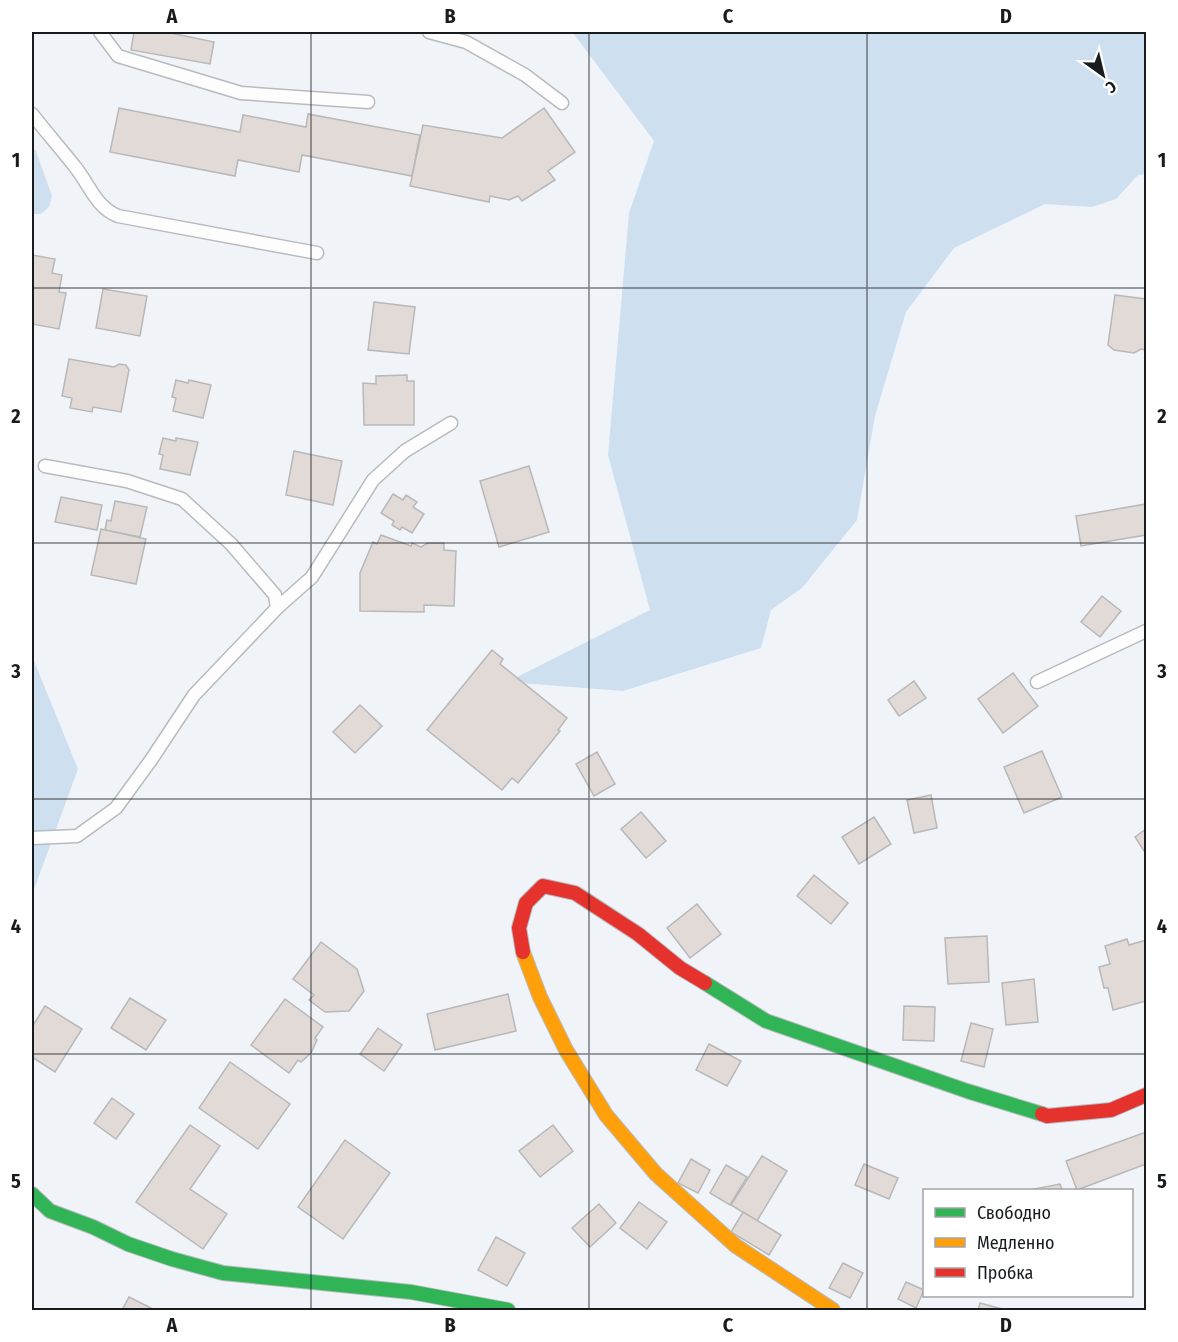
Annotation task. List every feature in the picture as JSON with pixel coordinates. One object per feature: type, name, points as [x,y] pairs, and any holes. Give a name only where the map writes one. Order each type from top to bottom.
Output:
[{"type":"street","points":[[833,1311],[736,1246],[656,1174],[606,1115],[566,1050],[540,997],[523,952],[519,928],[526,903],[543,886],[575,893],[638,934],[680,968],[766,1022],[967,1092],[1047,1116],[1111,1110],[1146,1095]]},
{"type":"street","points":[[32,1194],[51,1211],[93,1227],[128,1244],[223,1273],[411,1292],[508,1311]]},
{"type":"lane","points":[[100,32],[118,56],[241,93],[368,102]]},
{"type":"lane","points":[[429,32],[466,42],[525,75],[562,103]]},
{"type":"lane","points":[[32,114],[78,170],[94,197],[107,212],[118,216],[317,253]]},
{"type":"lane","points":[[32,838],[77,836],[116,808],[194,695],[278,608],[312,577],[373,480],[405,451],[451,423]]},
{"type":"lane","points":[[45,466],[127,481],[182,499],[231,544],[275,595],[278,608]]},
{"type":"lane","points":[[1037,682],[1146,631]]},
{"type":"shaded area","points":[[574,32],[1146,32],[1146,174],[1138,175],[1116,199],[1092,207],[1045,204],[954,248],[906,312],[875,416],[857,520],[802,588],[771,610],[761,648],[623,691],[507,682],[650,610],[608,455],[629,213],[654,141]]},
{"type":"shaded area","points":[[32,147],[36,151],[52,196],[49,207],[41,214],[32,214]]},
{"type":"shaded area","points":[[32,656],[78,769],[32,895]]},
{"type":"building","points":[[134,32],[166,32],[214,42],[210,64],[131,50]]},
{"type":"building","points":[[119,108],[240,132],[243,115],[306,127],[308,114],[420,135],[412,176],[302,155],[299,172],[238,160],[235,176],[110,152]]},
{"type":"building","points":[[544,108],[575,152],[548,171],[555,180],[522,201],[518,196],[509,200],[490,196],[489,202],[410,186],[423,125],[502,138]]},
{"type":"building","points":[[32,255],[55,259],[52,273],[62,275],[59,292],[66,293],[59,329],[32,324]]},
{"type":"building","points":[[103,289],[147,296],[140,336],[96,328]]},
{"type":"building","points":[[1115,295],[1146,299],[1146,350],[1141,349],[1134,353],[1114,350],[1108,345]]},
{"type":"building","points":[[374,302],[415,307],[409,354],[368,350]]},
{"type":"building","points":[[69,359],[114,367],[119,364],[126,365],[129,370],[121,412],[93,407],[92,412],[70,408],[72,398],[62,396]]},
{"type":"building","points":[[407,375],[407,381],[414,381],[414,425],[364,425],[363,383],[376,384],[376,376]]},
{"type":"building","points":[[176,380],[188,383],[189,380],[211,385],[203,418],[173,411],[176,398],[172,397]]},
{"type":"building","points":[[163,438],[198,442],[190,475],[160,469],[163,455],[159,454]]},
{"type":"building","points":[[294,451],[342,461],[333,505],[286,495]]},
{"type":"building","points":[[529,466],[549,532],[499,547],[480,481]]},
{"type":"building","points":[[393,494],[403,500],[406,495],[417,502],[413,507],[424,514],[412,533],[402,527],[400,530],[392,525],[394,521],[381,513]]},
{"type":"building","points":[[61,497],[102,505],[97,530],[55,522]]},
{"type":"building","points":[[115,501],[147,507],[140,537],[105,530],[107,520],[111,521]]},
{"type":"building","points":[[1146,504],[1146,535],[1081,546],[1076,516]]},
{"type":"building","points":[[101,529],[146,539],[136,584],[91,575]]},
{"type":"building","points":[[381,535],[411,546],[412,543],[421,547],[428,543],[444,543],[444,550],[456,551],[454,606],[424,605],[424,612],[360,611],[360,573],[373,542],[377,544]]},
{"type":"building","points":[[1102,596],[1121,611],[1100,637],[1081,622]]},
{"type":"building","points":[[492,650],[503,659],[500,664],[567,718],[558,730],[560,731],[518,783],[512,778],[502,790],[427,730]]},
{"type":"building","points":[[1013,673],[1038,706],[1003,733],[978,699]]},
{"type":"building","points":[[914,681],[926,698],[899,716],[888,700]]},
{"type":"building","points":[[360,705],[382,726],[355,753],[333,732]]},
{"type":"building","points":[[1042,751],[1062,797],[1024,813],[1004,767]]},
{"type":"building","points":[[597,752],[615,784],[594,796],[576,764]]},
{"type":"building","points":[[931,795],[937,828],[914,833],[907,800]]},
{"type":"building","points":[[641,812],[666,841],[646,858],[621,829]]},
{"type":"building","points":[[874,817],[891,844],[859,864],[842,837]]},
{"type":"building","points":[[1146,829],[1146,854],[1135,837]]},
{"type":"building","points":[[814,875],[848,903],[831,924],[797,896]]},
{"type":"building","points":[[697,904],[721,934],[690,958],[667,928]]},
{"type":"building","points":[[987,936],[989,982],[948,984],[945,938]]},
{"type":"building","points":[[1127,939],[1129,945],[1146,940],[1146,1001],[1113,1010],[1108,988],[1104,988],[1099,967],[1110,964],[1105,946]]},
{"type":"building","points":[[321,942],[357,969],[364,991],[349,1011],[325,1012],[309,1000],[314,995],[293,979]]},
{"type":"building","points":[[1034,979],[1038,1022],[1006,1025],[1002,983]]},
{"type":"building","points":[[508,994],[516,1031],[435,1050],[427,1014]]},
{"type":"building","points":[[130,998],[166,1020],[146,1050],[111,1028]]},
{"type":"building","points":[[285,999],[323,1027],[315,1038],[317,1040],[311,1053],[301,1062],[298,1060],[289,1073],[251,1045]]},
{"type":"building","points":[[45,1006],[82,1029],[55,1072],[32,1057],[32,1027]]},
{"type":"building","points":[[904,1006],[935,1007],[934,1041],[903,1040]]},
{"type":"building","points":[[971,1023],[993,1029],[984,1067],[961,1061]]},
{"type":"building","points":[[378,1028],[402,1045],[384,1071],[360,1054]]},
{"type":"building","points":[[709,1044],[741,1061],[727,1086],[696,1070]]},
{"type":"building","points":[[230,1062],[290,1104],[258,1149],[199,1108]]},
{"type":"building","points":[[112,1098],[134,1114],[116,1139],[94,1123]]},
{"type":"building","points":[[190,1125],[220,1146],[190,1189],[227,1214],[203,1249],[136,1202]]},
{"type":"building","points":[[553,1125],[573,1151],[540,1177],[519,1151]]},
{"type":"building","points":[[1146,1132],[1146,1164],[1080,1189],[1077,1189],[1066,1161]]},
{"type":"building","points":[[345,1140],[390,1173],[343,1239],[298,1207]]},
{"type":"building","points":[[762,1156],[787,1171],[757,1221],[731,1205]]},
{"type":"building","points":[[691,1159],[710,1170],[698,1193],[678,1183]]},
{"type":"building","points":[[864,1164],[898,1178],[889,1199],[855,1185]]},
{"type":"building","points":[[726,1165],[747,1177],[730,1205],[710,1193]]},
{"type":"building","points":[[1060,1184],[1062,1189],[1034,1189]]},
{"type":"building","points":[[639,1202],[667,1222],[647,1249],[620,1228]]},
{"type":"building","points":[[599,1204],[616,1223],[590,1247],[572,1228]]},
{"type":"building","points":[[743,1212],[781,1235],[769,1255],[731,1232]]},
{"type":"building","points":[[496,1237],[525,1253],[507,1286],[478,1270]]},
{"type":"building","points":[[843,1263],[863,1273],[850,1298],[829,1288]]},
{"type":"building","points":[[906,1282],[923,1290],[916,1308],[898,1299]]},
{"type":"building","points":[[129,1297],[155,1310],[122,1310]]},
{"type":"building","points":[[980,1303],[1006,1310],[978,1310]]},
{"type":"traffic: fast","points":[[705,983],[766,1021],[967,1091],[1042,1114]]},
{"type":"traffic: fast","points":[[32,1194],[50,1211],[93,1227],[128,1244],[223,1273],[411,1292],[508,1310]]},
{"type":"traffic: slow","points":[[523,952],[540,997],[566,1050],[606,1115],[656,1174],[736,1246],[833,1310]]},
{"type":"traffic: jam","points":[[523,952],[519,928],[526,903],[543,886],[575,893],[638,934],[680,968],[705,983]]},
{"type":"traffic: jam","points":[[1042,1114],[1047,1116],[1111,1110],[1146,1095]]}]
